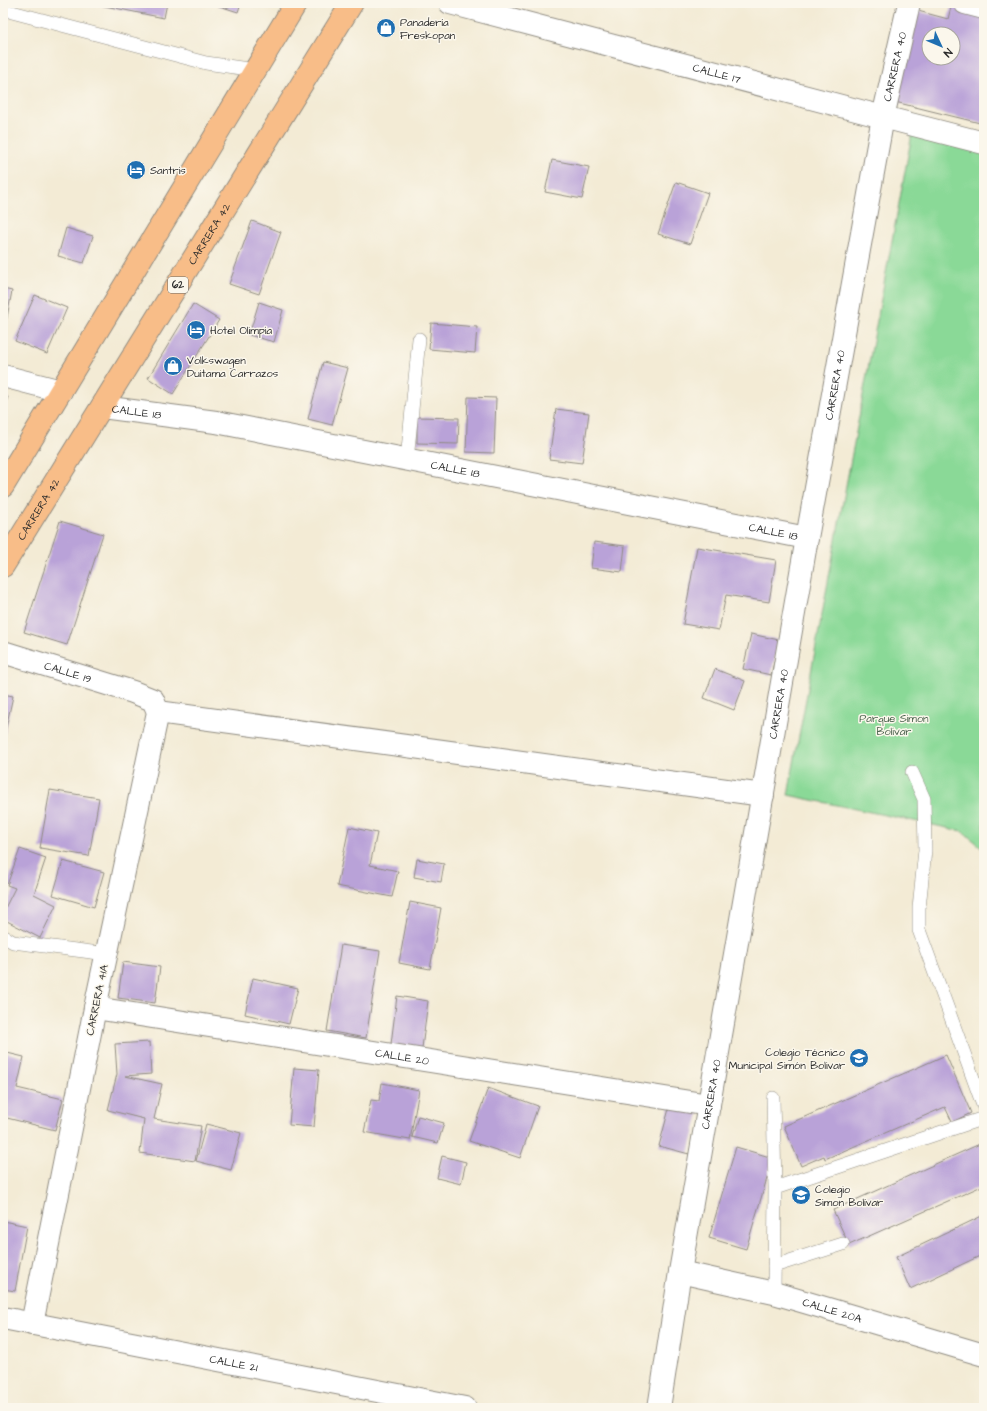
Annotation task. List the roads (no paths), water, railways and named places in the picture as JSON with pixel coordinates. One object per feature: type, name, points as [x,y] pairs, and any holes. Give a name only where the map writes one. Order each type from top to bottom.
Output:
[{"type":"highway","points":[[3,486],[296,3]]},
{"type":"highway","name":"CARRERA 42","points":[[3,566],[352,3]]},
{"type":"street","name":"CALLE 17","points":[[450,3],[984,143]]},
{"type":"street","name":"CARRERA 40","points":[[659,1408],[680,1272],[807,538],[883,117],[909,3]]},
{"type":"street","points":[[965,3],[984,8]]},
{"type":"street","points":[[3,376],[61,391]]},
{"type":"street","name":"CALLE 18","points":[[102,408],[216,422],[807,538]]},
{"type":"street","name":"CALLE 19","points":[[3,652],[133,692],[153,700],[158,712]]},
{"type":"street","points":[[158,712],[763,795]]},
{"type":"street","name":"CARRERA 41A","points":[[32,1324],[95,1008],[158,712]]},
{"type":"street","name":"CALLE 20","points":[[95,1008],[709,1105]]},
{"type":"street","name":"CALLE 20A","points":[[680,1272],[774,1293],[984,1355]]},
{"type":"street","name":"CALLE 21","points":[[3,1318],[408,1403],[465,1408]]},
{"type":"lane","points":[[12,12],[206,62],[255,70]]},
{"type":"lane","points":[[407,460],[419,339]]},
{"type":"lane","points":[[912,772],[924,799],[926,850],[919,908],[919,930],[984,1108]]},
{"type":"lane","points":[[3,936],[13,942],[107,954]]},
{"type":"lane","points":[[773,1098],[775,1188],[774,1293]]},
{"type":"lane","points":[[775,1188],[984,1118]]},
{"type":"lane","points":[[774,1266],[843,1244]]},
{"type":"place","name":"Panadería Freskopan","points":[[386,28]]},
{"type":"place","name":"Santris","points":[[136,170]]},
{"type":"place","name":"Hotel Olimpia","points":[[196,330]]},
{"type":"place","name":"Volkswagen Duitama Carrazos","points":[[173,366]]},
{"type":"place","name":"Colegio Técnico Municipal Simón Bolivar","points":[[859,1058]]},
{"type":"place","name":"Colegio Simon Bolívar","points":[[801,1195]]},
{"type":"park label","name":"Parque Simon Bolivar","points":[[894,724]]}]
